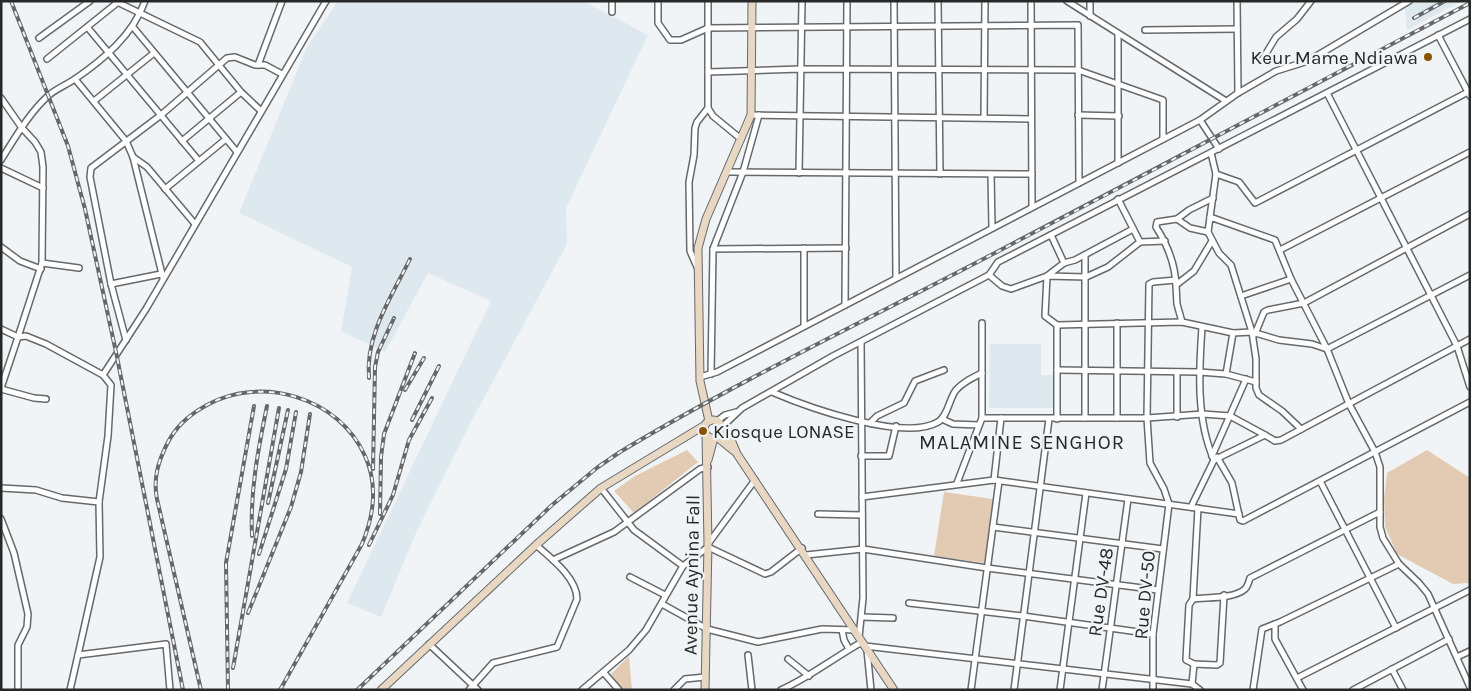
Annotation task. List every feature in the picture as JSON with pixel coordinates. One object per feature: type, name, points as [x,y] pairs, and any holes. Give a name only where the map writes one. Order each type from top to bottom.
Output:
[{"type":"street","points":[[39,38],[90,1]]},
{"type":"street","points":[[1,160],[22,128],[49,95],[75,79],[108,52],[133,27],[141,14],[145,1]]},
{"type":"street","points":[[258,65],[282,1]]},
{"type":"street","points":[[103,374],[126,340],[162,276],[195,224],[326,1]]},
{"type":"street","points":[[612,1],[612,12]]},
{"type":"street","points":[[658,1],[658,23],[670,40],[681,40],[708,28],[1078,25],[1079,183]]},
{"type":"street","points":[[708,1],[708,108],[714,116],[742,139]]},
{"type":"street","points":[[711,374],[713,249],[742,172],[755,115],[751,71],[752,1]]},
{"type":"street","points":[[799,173],[802,1]]},
{"type":"street","points":[[845,305],[847,1]]},
{"type":"street","points":[[894,1],[896,278]]},
{"type":"street","points":[[938,1],[940,174]]},
{"type":"street","points":[[984,118],[985,1]]},
{"type":"street","points":[[1031,1],[1032,207]]},
{"type":"street","points":[[1067,1],[1226,101]]},
{"type":"street","points":[[1090,1],[1090,16]]},
{"type":"street","points":[[1237,1],[1238,93]]},
{"type":"street","points":[[1262,60],[1276,37],[1297,19],[1311,1]]},
{"type":"street","points":[[700,377],[711,374],[1200,120],[1238,93],[1276,72],[1308,61],[1409,1]]},
{"type":"street","points":[[46,59],[88,28],[116,2],[200,42],[241,92],[261,111]]},
{"type":"street","points":[[384,689],[429,644],[601,488],[687,435],[713,430],[737,412],[860,342],[989,275],[998,262],[1470,19]]},
{"type":"street","points":[[133,27],[237,152]]},
{"type":"street","points":[[88,28],[199,161]]},
{"type":"street","points":[[1145,30],[1237,29]]},
{"type":"street","points":[[1118,34],[1118,163]]},
{"type":"street","points":[[1216,174],[1239,182],[1255,203],[1469,93],[1438,35]]},
{"type":"street","points":[[94,101],[128,76],[154,53]]},
{"type":"street","points":[[126,340],[111,284],[90,173],[91,168],[161,115],[231,57],[258,65],[265,65],[282,74]]},
{"type":"street","points":[[708,72],[801,69],[1078,70],[1163,100],[1163,139]]},
{"type":"street","points":[[75,79],[126,140],[133,157],[162,276]]},
{"type":"street","points":[[182,141],[241,92]]},
{"type":"street","points":[[1327,93],[1457,346],[1470,387]]},
{"type":"street","points":[[1,98],[22,128],[36,142],[41,152],[43,188],[41,266],[1,389],[34,398],[46,399]]},
{"type":"street","points":[[697,268],[690,251],[689,182],[694,155],[695,128],[697,122],[708,108]]},
{"type":"street","points":[[755,115],[1032,119]]},
{"type":"street","name":"Avenue Aynina Fall","points":[[705,690],[708,464],[713,430],[704,404],[700,377],[697,268],[701,234],[742,139],[755,115]]},
{"type":"street","points":[[1078,115],[1119,116]]},
{"type":"street","points":[[1200,120],[1219,149]]},
{"type":"street","points":[[165,189],[226,139]]},
{"type":"street","points":[[1280,250],[1470,152]]},
{"type":"street","points":[[1211,153],[1216,174],[1208,232],[1219,253],[1231,265],[1254,333],[1256,382],[1259,395],[1282,410],[1301,429]]},
{"type":"street","points":[[133,157],[147,167],[195,224]]},
{"type":"street","points":[[1,168],[43,188]]},
{"type":"street","points":[[728,172],[1032,174]]},
{"type":"street","points":[[991,174],[992,228]]},
{"type":"street","points":[[1182,322],[1177,304],[1176,282],[1166,241],[1156,225],[1157,222],[1177,219],[1189,210],[1213,198]]},
{"type":"street","points":[[1118,199],[1140,242]]},
{"type":"street","points":[[1254,333],[1264,312],[1304,303],[1470,214]]},
{"type":"street","points":[[1210,217],[1272,238],[1280,250],[1290,279],[1327,348],[1349,404],[1375,452],[1380,466],[1382,538],[1399,564],[1419,583],[1434,608],[1470,688]]},
{"type":"street","points":[[1177,219],[1183,226],[1208,232]]},
{"type":"street","points":[[989,275],[1002,286],[1011,289],[1048,276],[1064,263],[1085,255],[1133,229]]},
{"type":"street","points":[[1051,235],[1064,263]]},
{"type":"street","points":[[1048,276],[1086,277],[1108,267],[1140,242],[1166,241]]},
{"type":"street","points":[[1169,504],[1164,489],[1150,463],[1147,418],[1149,284],[1153,282],[1176,282],[1194,271],[1212,241]]},
{"type":"street","points":[[1,248],[24,263],[79,268]]},
{"type":"street","points":[[804,248],[804,326]]},
{"type":"street","points":[[713,249],[846,248]]},
{"type":"street","points":[[1085,255],[1085,418]]},
{"type":"street","points":[[1048,276],[1045,316],[1057,325],[1182,322],[1233,333],[1254,333],[1278,340],[1312,344],[1327,348],[1470,275]]},
{"type":"street","points":[[111,284],[162,276]]},
{"type":"street","points":[[1241,296],[1290,279]]},
{"type":"street","points":[[958,484],[982,418],[982,323]]},
{"type":"street","points":[[1117,323],[1117,418]]},
{"type":"street","points":[[1057,325],[1057,419]]},
{"type":"street","points":[[1202,327],[1199,372],[1206,437],[1214,458],[1232,483],[1240,520],[1246,520],[1470,402]]},
{"type":"street","points":[[1,329],[18,337],[26,336],[46,344],[103,374],[111,385],[108,436],[99,502],[100,556],[70,690]]},
{"type":"street","points":[[1226,374],[1233,333]]},
{"type":"street","points":[[982,418],[1147,418],[1203,414],[1230,416],[1275,441],[1281,440],[1470,339]]},
{"type":"street","points":[[860,342],[863,549],[861,641],[870,690]]},
{"type":"street","points":[[870,423],[877,416],[904,403],[915,381],[944,370]]},
{"type":"street","points":[[1057,370],[1199,372],[1226,374],[1256,382]]},
{"type":"street","points":[[1177,372],[1177,417]]},
{"type":"street","points":[[772,392],[861,422],[915,429],[926,427],[942,419],[956,390],[966,380],[982,373]]},
{"type":"street","points":[[1191,507],[1214,458],[1246,379]]},
{"type":"street","points":[[971,690],[992,527],[1001,418]]},
{"type":"street","points":[[942,419],[953,424],[979,425]]},
{"type":"street","points":[[1014,690],[1049,419]]},
{"type":"street","points":[[861,456],[888,456],[896,426]]},
{"type":"street","points":[[713,430],[737,454],[802,548],[894,690]]},
{"type":"street","points":[[1214,458],[1265,435]]},
{"type":"street","points":[[553,560],[614,532],[708,464]]},
{"type":"street","points":[[582,690],[629,650],[662,604],[665,595],[682,566],[708,546],[754,480]]},
{"type":"street","points":[[862,497],[958,484],[996,481],[1239,514]]},
{"type":"street","points":[[1320,481],[1396,628]]},
{"type":"street","points":[[1,488],[36,490],[62,498],[99,502]]},
{"type":"street","points":[[601,488],[634,530],[682,566]]},
{"type":"street","points":[[1060,690],[1086,493]]},
{"type":"street","name":"Rue DV-48","points":[[1102,690],[1128,499]]},
{"type":"street","name":"Rue DV-50","points":[[1153,690],[1153,634],[1169,504]]},
{"type":"street","points":[[1198,508],[1194,599],[1189,605],[1186,660],[1189,663],[1217,665],[1220,663],[1224,595]]},
{"type":"street","points":[[1194,599],[1224,595],[1245,588],[1250,578],[1345,528],[1380,512]]},
{"type":"street","points":[[818,514],[862,515]]},
{"type":"street","points":[[1,519],[14,553],[28,614],[27,627],[18,645],[18,690]]},
{"type":"street","points":[[992,527],[1163,549]]},
{"type":"street","points":[[471,688],[493,663],[512,657],[555,649],[562,641],[577,599],[577,592],[571,581],[553,560],[536,545]]},
{"type":"street","points":[[708,546],[765,574],[771,572],[802,548]]},
{"type":"street","points":[[806,555],[863,549],[987,568],[1158,590]]},
{"type":"street","points":[[1253,690],[1262,628],[1275,624],[1399,564]]},
{"type":"street","points":[[630,577],[665,595]]},
{"type":"street","points":[[1297,678],[1470,590]]},
{"type":"street","points":[[909,603],[982,610],[1153,634]]},
{"type":"street","points":[[662,604],[707,628],[758,642],[822,630],[842,630],[861,641],[975,659],[1192,684],[1200,690]]},
{"type":"street","points":[[862,617],[894,618]]},
{"type":"street","points":[[1275,624],[1275,639],[1303,690]]},
{"type":"street","points":[[842,630],[844,640],[849,649]]},
{"type":"street","points":[[1353,690],[1449,639]]},
{"type":"street","points":[[781,690],[809,676],[861,641]]},
{"type":"street","points":[[78,655],[166,644],[170,690]]},
{"type":"street","points":[[429,644],[471,688],[478,690]]},
{"type":"street","points":[[1457,657],[1470,651]]},
{"type":"street","points":[[748,656],[752,690]]},
{"type":"street","points":[[788,659],[809,676]]},
{"type":"street","points":[[1192,684],[1194,664]]},
{"type":"street","points":[[1392,669],[1403,690]]},
{"type":"street","points":[[604,673],[619,690]]},
{"type":"street","points":[[674,690],[685,679],[705,677]]},
{"type":"shaded area","points":[[338,1],[583,1],[648,35],[566,208],[567,244],[471,422],[416,533],[381,617],[347,603],[491,301],[428,273],[385,352],[341,331],[352,267],[239,213],[307,47]]},
{"type":"shaded area","points":[[1404,1],[1462,1],[1407,30]]},
{"type":"shaded area","points":[[990,344],[1041,344],[1041,375],[1059,375],[1059,408],[989,408]]},
{"type":"shaded area","points":[[687,450],[698,462],[634,513],[614,491],[635,476]]},
{"type":"shaded area","points":[[1427,450],[1470,478],[1470,583],[1453,584],[1397,554],[1385,527],[1384,499],[1387,473]]},
{"type":"shaded area","points":[[944,492],[993,499],[984,563],[934,556]]},
{"type":"shaded area","points":[[629,656],[632,690],[623,690],[611,674]]},
{"type":"railway","points":[[11,1],[68,146],[85,209],[116,352],[183,690]]},
{"type":"railway","points":[[1414,18],[1445,1]]},
{"type":"railway","points":[[357,690],[552,505],[598,467],[620,452],[757,375],[1051,224],[1470,3]]},
{"type":"railway","points":[[369,378],[371,346],[375,331],[410,259]]},
{"type":"railway","points":[[373,469],[375,367],[378,352],[394,318]]},
{"type":"railway","points":[[380,514],[381,457],[384,434],[415,353]]},
{"type":"railway","points":[[405,390],[424,358]]},
{"type":"railway","points":[[412,420],[439,366]]},
{"type":"railway","points":[[201,690],[157,499],[157,471],[167,444],[179,426],[189,417],[207,405],[228,396],[251,392],[274,392],[296,397],[318,406],[337,419],[353,436],[365,456],[372,478],[372,511],[362,544],[280,690]]},
{"type":"railway","points":[[369,545],[393,495],[409,440],[432,398]]},
{"type":"railway","points":[[228,690],[226,563],[254,406]]},
{"type":"railway","points":[[252,536],[253,487],[267,406]]},
{"type":"railway","points":[[233,668],[279,408]]},
{"type":"railway","points":[[268,503],[288,410]]},
{"type":"railway","points":[[259,554],[286,469],[296,412]]},
{"type":"railway","points":[[248,613],[291,507],[301,472],[310,414]]},
{"type":"place","name":"Keur Mame Ndiawa","points":[[1428,57]]},
{"type":"place","name":"Kiosque LONASE","points":[[703,431]]},
{"type":"district","name":"MALAMINE SENGHOR","points":[[1022,442]]}]
